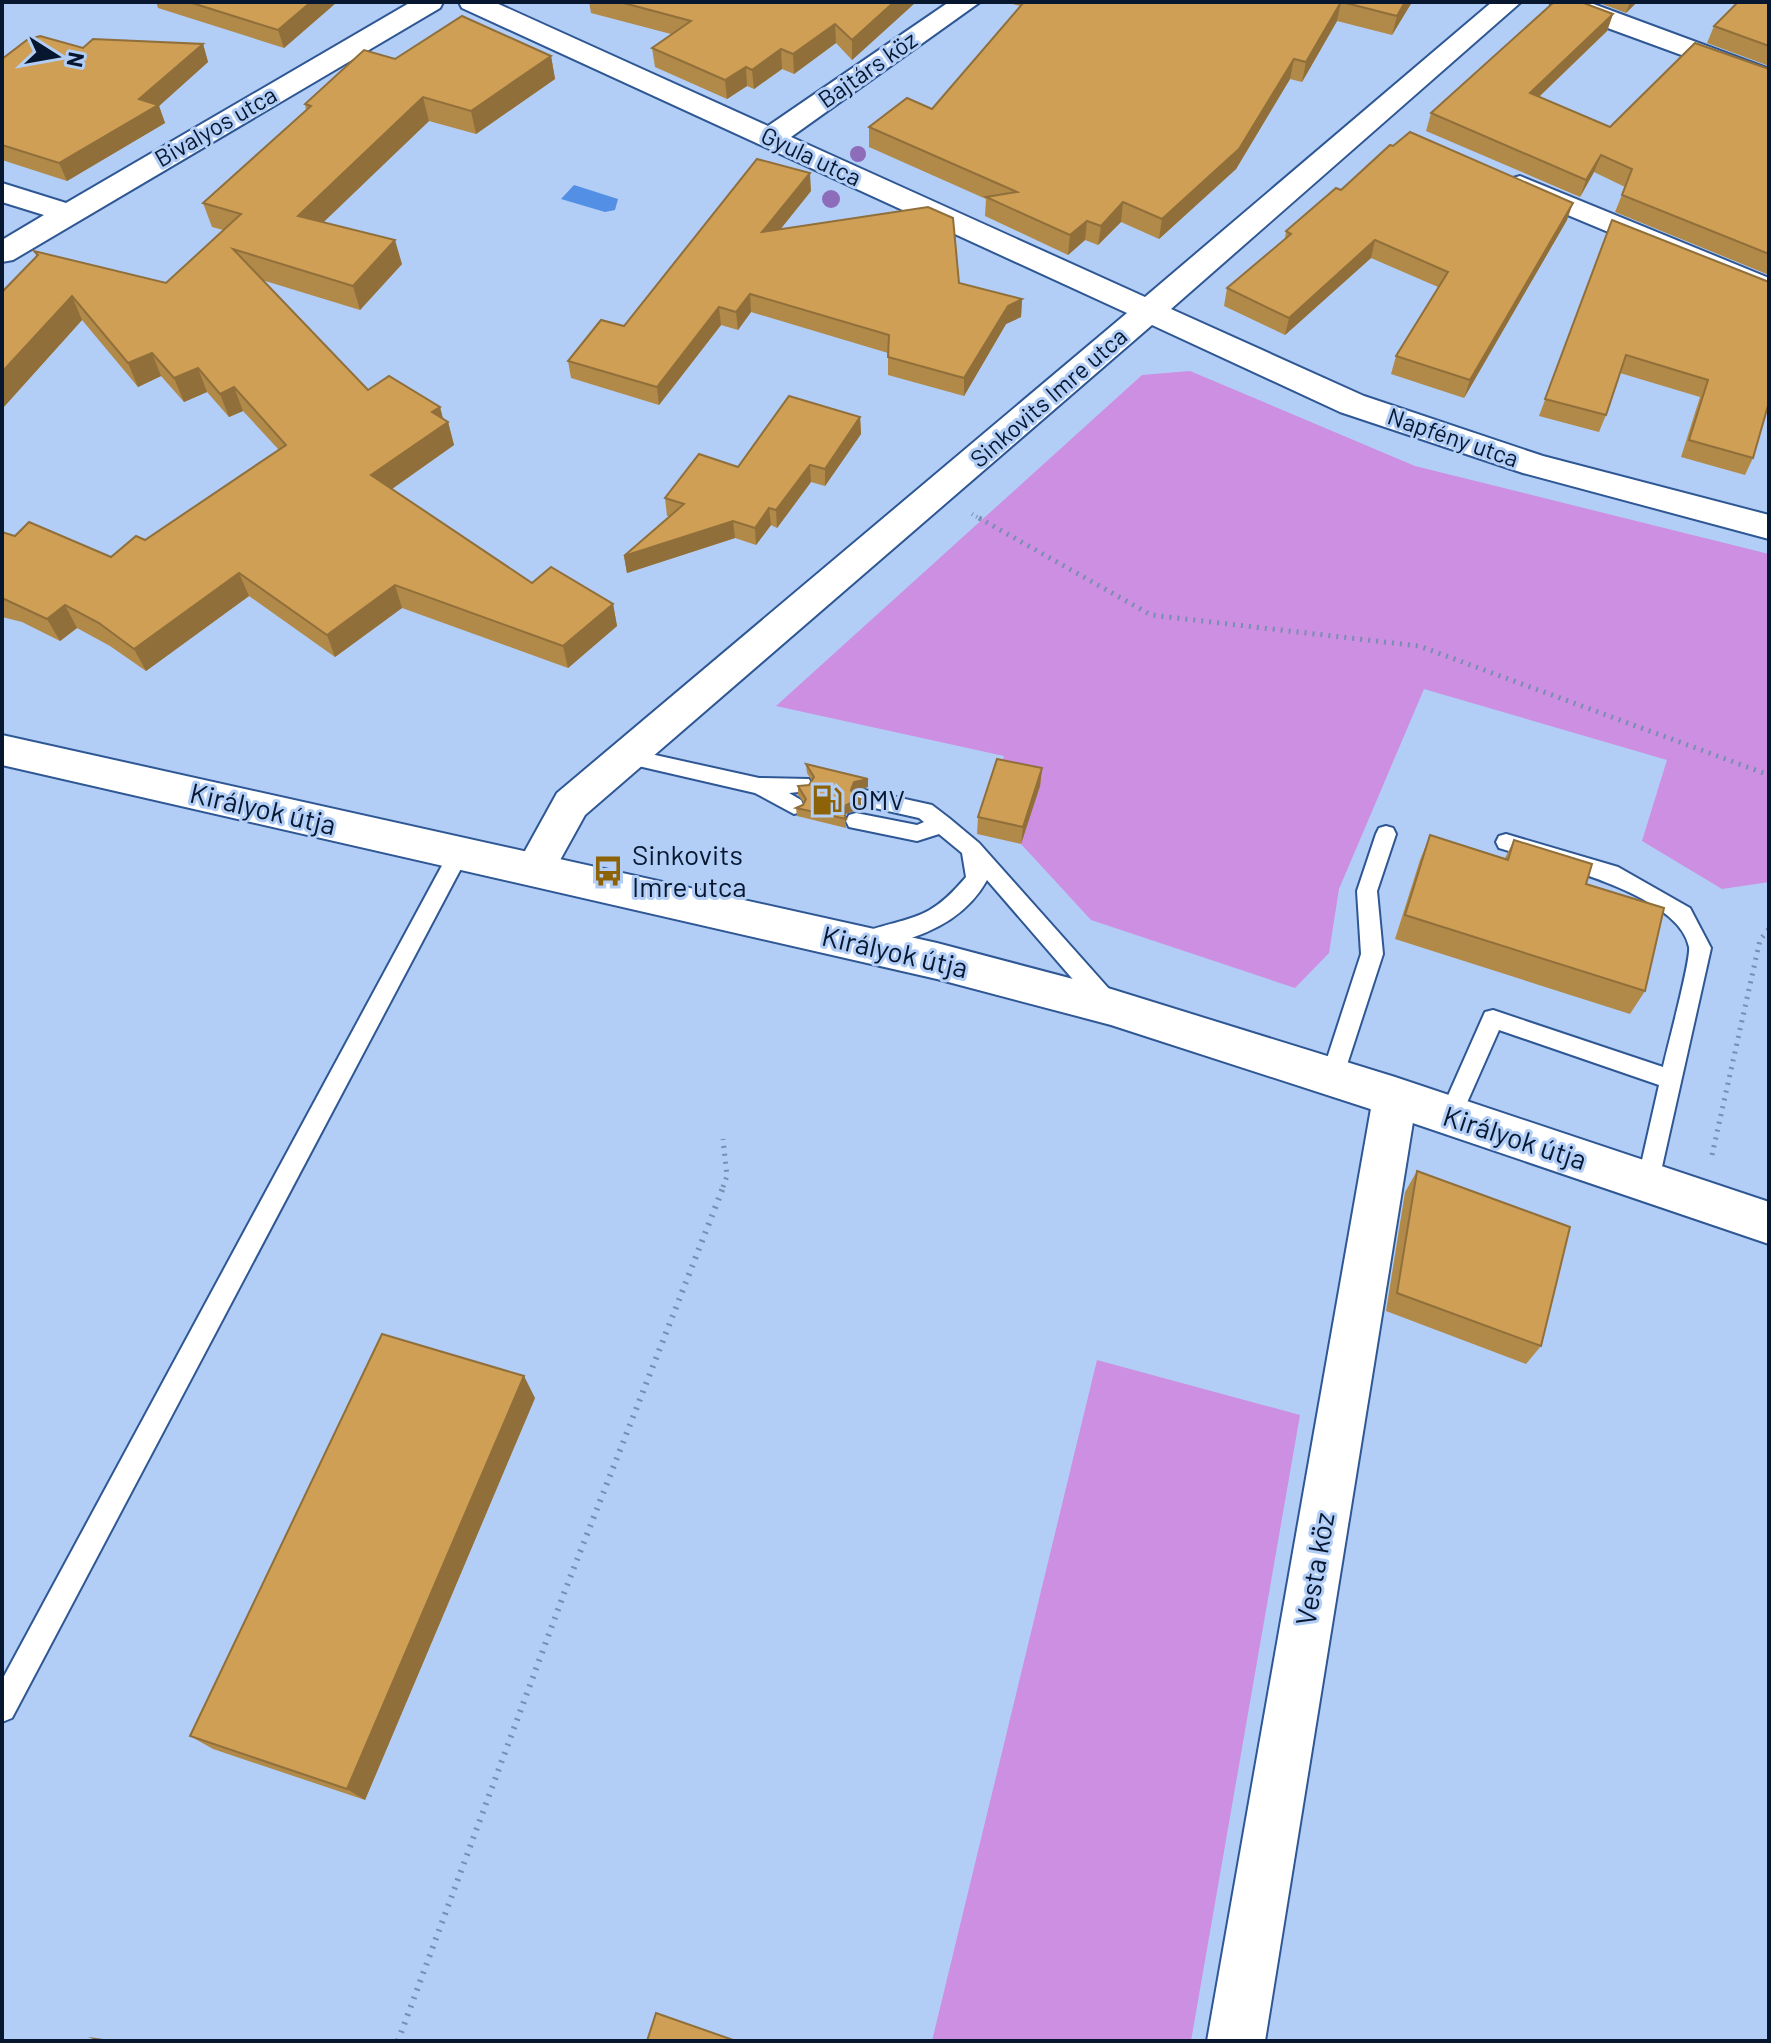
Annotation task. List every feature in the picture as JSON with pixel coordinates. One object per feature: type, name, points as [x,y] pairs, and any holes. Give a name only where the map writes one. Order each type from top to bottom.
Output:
[{"type":"street","name":"Bivalyos utca","points":[[2,253],[430,2]]},
{"type":"street","name":"Gyula utca","points":[[472,2],[1150,312]]},
{"type":"street","name":"Bajtárs köz","points":[[770,138],[967,2]]},
{"type":"street","name":"Sinkovits Imre utca","points":[[535,869],[571,804],[1150,312],[1386,128],[1508,2]]},
{"type":"street","points":[[1563,2],[1769,79]]},
{"type":"street","points":[[1497,176],[1769,289]]},
{"type":"street","points":[[2,192],[68,213]]},
{"type":"street","name":"Napfény utca","points":[[1150,312],[1299,381],[1437,434],[1535,465],[1769,527]]},
{"type":"street","name":"Királyok útja","points":[[2,750],[853,942],[1111,1007],[1395,1097],[1769,1223]]},
{"type":"street","name":"Vesta köz","points":[[1236,2041],[1395,1097]]},
{"type":"lane","points":[[628,757],[759,786],[802,785]]},
{"type":"lane","points":[[759,786],[794,806]]},
{"type":"lane","points":[[864,798],[925,811],[972,849],[1111,1007]]},
{"type":"lane","points":[[856,821],[917,833],[942,824]]},
{"type":"lane","points":[[1332,1077],[1372,954],[1367,891],[1386,834]]},
{"type":"lane","points":[[1506,842],[1611,873],[1683,914],[1700,948],[1649,1182]]},
{"type":"lane","points":[[853,942],[919,929],[956,905],[977,879],[972,849]]},
{"type":"lane","points":[[2,1708],[459,853]]},
{"type":"lane","points":[[1450,1116],[1493,1019],[1671,1080]]},
{"type":"path","points":[[937,494],[1151,615],[1419,646],[1769,775]]},
{"type":"path","points":[[1701,1200],[1760,940],[1769,929]]},
{"type":"path","points":[[398,2041],[566,1588],[727,1176],[723,1139]]},
{"type":"shaded area","points":[[1190,371],[1415,466],[1769,554],[1769,882],[1722,889],[1642,841],[1667,760],[1424,689],[1339,889],[1329,953],[1295,988],[1091,920],[988,808],[1004,756],[776,706],[1142,375]]},
{"type":"shaded area","points":[[1097,1360],[1300,1415],[1191,2041],[932,2041]]},
{"type":"water","points":[[574,185],[618,199],[615,210],[605,212],[561,199]]},
{"type":"building","points":[[189,2],[311,2],[278,30]]},
{"type":"building","points":[[620,2],[894,2],[852,40],[835,24],[793,54],[781,49],[752,70],[746,67],[725,80],[652,48],[691,21]]},
{"type":"building","points":[[1024,2],[1341,2],[1306,62],[1294,59],[1239,149],[1162,219],[1123,202],[1101,226],[1087,221],[1070,235],[986,197],[1017,192],[869,127],[907,98],[932,109]]},
{"type":"building","points":[[1342,2],[1405,2],[1397,16]]},
{"type":"building","points":[[1554,2],[1581,2],[1613,14],[1530,93],[1610,127],[1695,43],[1769,69],[1769,254],[1622,195],[1632,169],[1601,155],[1586,180],[1431,113]]},
{"type":"building","points":[[1738,2],[1769,2],[1769,46],[1714,26]]},
{"type":"building","points":[[462,16],[551,56],[471,111],[423,97],[298,216],[395,240],[353,286],[233,249],[368,390],[389,376],[440,407],[432,412],[448,422],[371,475],[532,583],[551,567],[613,604],[563,646],[395,585],[327,635],[239,573],[134,649],[99,623],[65,605],[47,619],[2,598],[2,532],[15,536],[29,522],[111,557],[136,536],[145,540],[286,445],[234,387],[220,394],[198,368],[174,378],[152,353],[128,363],[72,296],[2,372],[2,292],[38,255],[34,251],[166,283],[241,214],[203,203],[311,106],[305,104],[364,50],[395,59]]},
{"type":"building","points":[[40,36],[83,48],[93,39],[203,44],[139,99],[158,105],[59,163],[2,145],[2,59],[27,40]]},
{"type":"building","points":[[1410,132],[1573,203],[1470,380],[1396,356],[1448,272],[1375,240],[1289,318],[1227,288],[1291,234],[1286,231],[1336,188],[1341,190],[1390,145],[1393,146]]},
{"type":"building","points":[[757,159],[810,173],[762,232],[928,207],[953,218],[959,283],[1022,299],[1008,306],[964,378],[888,357],[889,335],[750,294],[736,312],[719,307],[657,387],[568,361],[601,320],[624,326]]},
{"type":"building","points":[[1612,220],[1769,282],[1769,402],[1753,458],[1689,440],[1708,380],[1626,355],[1606,415],[1545,399]]},
{"type":"building","points":[[789,396],[860,417],[825,469],[810,465],[776,510],[769,508],[755,528],[733,521],[624,556],[684,504],[665,498],[699,454],[738,467]]},
{"type":"building","points":[[997,759],[1042,768],[1023,827],[978,817]]},
{"type":"building","points":[[806,764],[868,779],[854,782],[851,790],[854,797],[861,799],[846,805],[843,811],[846,819],[796,808],[803,805],[806,799],[798,786],[809,785],[814,777]]},
{"type":"building","points":[[1430,835],[1508,860],[1514,840],[1592,864],[1586,884],[1664,908],[1645,991],[1405,915]]},
{"type":"building","points":[[1417,1171],[1570,1227],[1541,1346],[1397,1293]]},
{"type":"building","points":[[382,1334],[524,1376],[347,1789],[190,1736]]},
{"type":"building","points":[[656,2013],[736,2041],[647,2041]]},
{"type":"place","name":"OMV","points":[[827,800]]},
{"type":"place","name":"Sinkovits Imre utca","points":[[608,871]]}]
